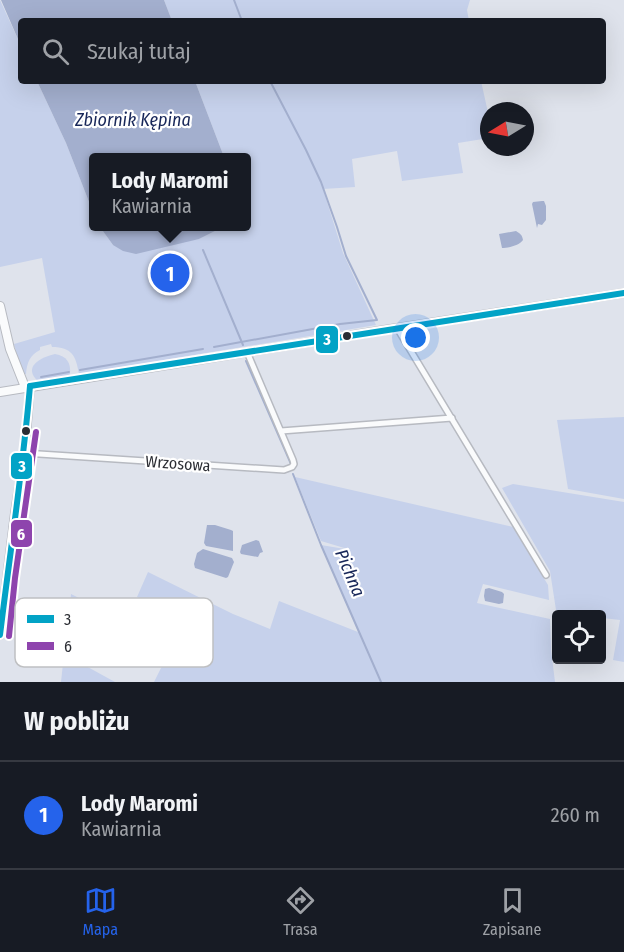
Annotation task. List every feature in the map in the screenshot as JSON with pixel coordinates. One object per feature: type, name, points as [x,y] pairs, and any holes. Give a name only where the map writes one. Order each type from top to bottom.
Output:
[{"type":"street","points":[[0,392],[624,293]]},
{"type":"street","points":[[0,306],[10,349],[27,387],[29,404],[24,453],[3,575],[0,634]]},
{"type":"street","points":[[397,328],[546,575]]},
{"type":"street","name":"Wrzosowa","points":[[24,453],[284,470],[292,467],[294,464],[247,352]]},
{"type":"street","points":[[281,431],[452,418]]},
{"type":"shaded area","points":[[0,0],[18,39],[18,84],[38,84],[66,143],[89,202],[89,231],[103,231],[113,245],[199,239],[215,231],[251,231],[251,153],[222,153],[196,84],[482,84],[486,102],[480,102],[480,139],[458,143],[463,173],[402,181],[397,151],[352,159],[355,187],[323,189],[343,253],[376,325],[79,374],[72,354],[59,347],[52,347],[51,344],[40,347],[40,350],[30,359],[26,374],[24,374],[21,371],[14,344],[55,332],[42,258],[0,267]]},
{"type":"shaded area","points":[[164,0],[470,0],[467,10],[468,18],[171,18]]},
{"type":"shaded area","points":[[55,354],[63,356],[67,361],[70,374],[67,377],[38,381],[32,371],[35,363]]},
{"type":"shaded area","points":[[624,417],[624,499],[568,489],[557,420]]},
{"type":"shaded area","points":[[295,477],[513,527],[548,585],[549,600],[483,584],[477,603],[550,619],[555,682],[154,682],[162,667],[213,667],[213,604],[270,629],[279,601],[358,632],[321,545],[351,550],[321,541]]},
{"type":"shaded area","points":[[513,484],[624,502],[624,662],[613,660],[620,620],[606,618],[606,610],[556,610],[550,571],[502,488]]},
{"type":"shaded area","points":[[148,572],[201,598],[139,598],[137,597]]},
{"type":"shaded area","points":[[63,667],[88,667],[115,682],[61,682]]},
{"type":"water","points":[[1,0],[164,0],[171,18],[18,18],[18,39]]},
{"type":"water","name":"Zbiornik Kępina","points":[[38,84],[196,84],[222,153],[89,153],[89,202],[66,143]]},
{"type":"water","points":[[544,201],[546,220],[542,225],[538,224],[537,228],[532,204]]},
{"type":"water","points":[[103,231],[215,231],[199,239],[136,254],[123,251],[113,245]]},
{"type":"water","points":[[516,231],[523,240],[514,246],[502,248],[499,234]]},
{"type":"water","points":[[207,525],[233,531],[233,551],[206,546],[204,543]]},
{"type":"water","points":[[259,541],[263,552],[258,557],[241,554],[242,545]]},
{"type":"water","points":[[203,549],[232,558],[234,562],[228,577],[195,568],[197,553]]},
{"type":"water","points":[[489,588],[504,594],[503,603],[485,601],[485,589]]},
{"type":"waterway","points":[[234,0],[241,18]]},
{"type":"waterway","points":[[214,347],[340,324],[377,320],[346,256],[321,182],[272,84]]},
{"type":"waterway","points":[[203,250],[243,345]]},
{"type":"waterway","points":[[80,370],[203,349]]},
{"type":"waterway","name":"Pichna","points":[[246,361],[291,464]]},
{"type":"waterway","points":[[41,377],[69,372]]},
{"type":"waterway","name":"Pichna","points":[[293,474],[321,545],[381,682]]},
{"type":"transit line","name":"3","points":[[30,386],[624,293]]},
{"type":"transit line","name":"3","points":[[0,635],[30,386]]},
{"type":"transit line","name":"6","points":[[9,636],[36,432]]},
{"type":"place","name":"Lody Maromi","points":[[170,273]]}]
